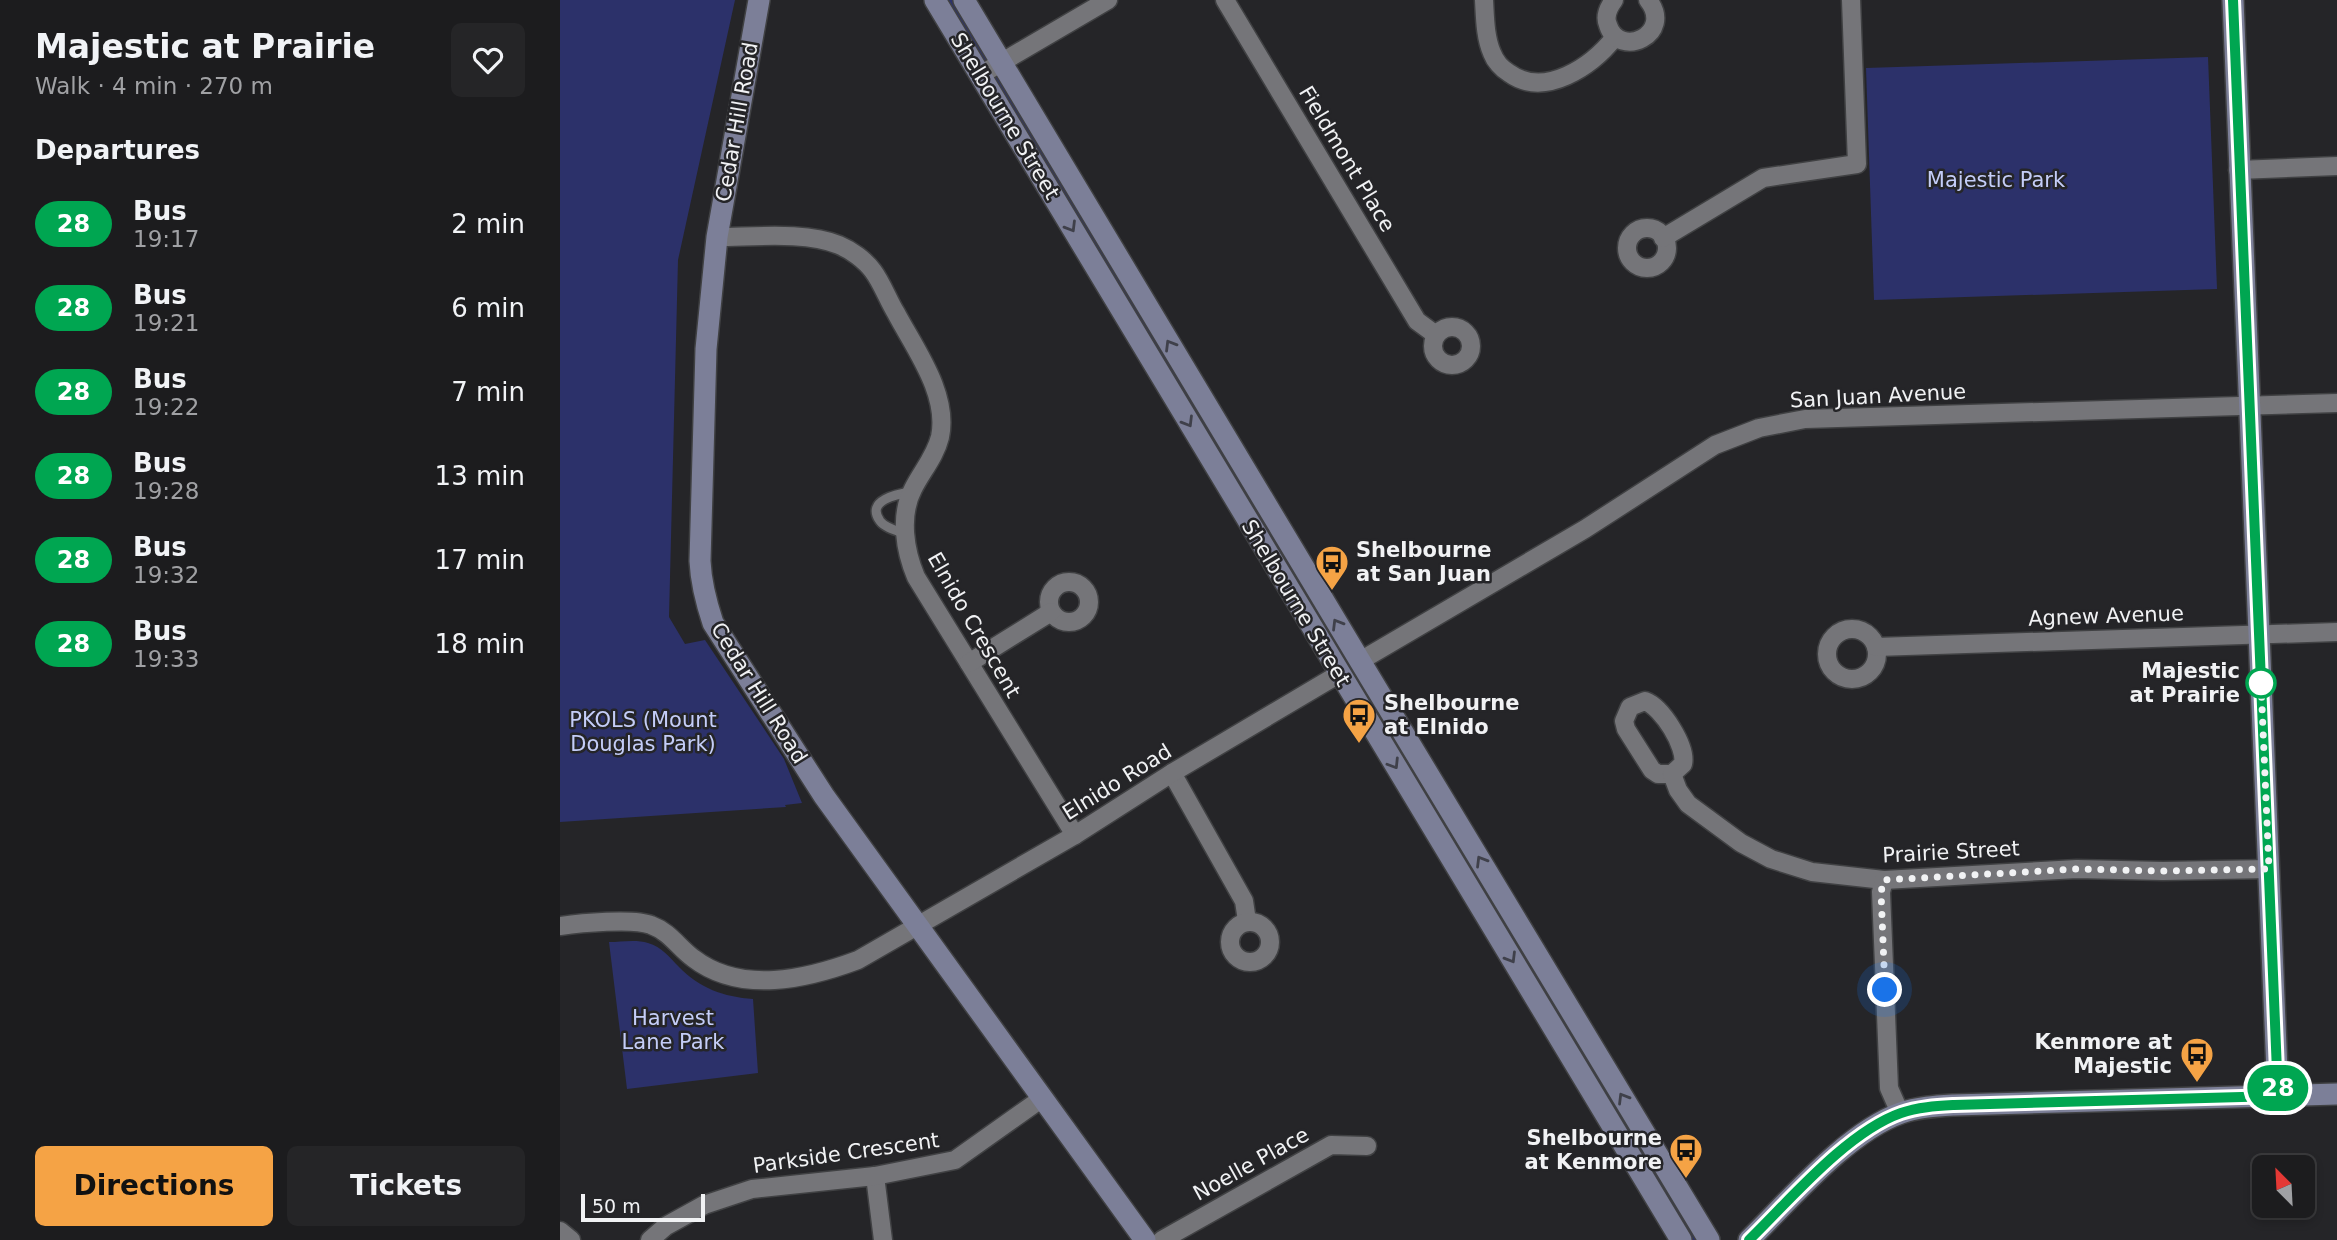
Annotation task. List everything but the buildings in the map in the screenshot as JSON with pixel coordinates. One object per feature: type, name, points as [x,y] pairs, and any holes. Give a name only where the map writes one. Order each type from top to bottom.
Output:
[{"type":"street","name":"Cedar Hill Road","points":[[759,0],[717,237],[706,349],[700,561],[707,606],[713,623],[824,796],[1145,1240]]},
{"type":"street","name":"Shelbourne Street","points":[[936,0],[1681,1240]]},
{"type":"street","name":"Shelbourne Street","points":[[964,0],[1709,1240]]},
{"type":"street","points":[[980,75],[1108,0]]},
{"type":"street","name":"Fieldmont Place","points":[[1225,0],[1417,321],[1436,335]]},
{"type":"street","points":[[1484,0],[1488,38],[1493,55],[1503,69],[1518,79],[1535,84],[1555,81],[1602,53],[1615,37]]},
{"type":"street","points":[[1614,0],[1606,15],[1607,23],[1615,37],[1630,42],[1646,37],[1651,32],[1655,16],[1648,0]]},
{"type":"street","points":[[1663,238],[1763,178],[1857,164],[1851,0]]},
{"type":"street","points":[[2232,0],[2278,1096]]},
{"type":"street","points":[[2238,170],[2337,166]]},
{"type":"street","name":"Elnido Crescent","points":[[717,237],[828,241],[859,257],[873,271],[931,380],[942,421],[933,457],[911,492],[908,502],[908,557],[916,577],[1076,835]]},
{"type":"street","name":"San Juan Avenue","points":[[1360,661],[1585,529],[1715,444],[1759,428],[1805,419],[2337,403]]},
{"type":"street","points":[[969,663],[1051,612]]},
{"type":"street","name":"Agnew Avenue","points":[[1876,647],[2337,632]]},
{"type":"street","points":[[1339,674],[1360,661]]},
{"type":"street","name":"Elnido Road","points":[[560,926],[649,923],[671,935],[692,958],[716,971],[756,981],[823,973],[858,960],[1076,835],[1172,773],[1339,674]]},
{"type":"street","points":[[1172,773],[1244,901],[1247,921]]},
{"type":"street","name":"Prairie Street","points":[[1672,774],[1678,790],[1688,804],[1741,843],[1771,859],[1812,872],[1884,880],[2077,869],[2269,869]]},
{"type":"street","points":[[1884,880],[1881,892],[1889,1088],[1900,1113]]},
{"type":"street","points":[[1749,1240],[1833,1158],[1875,1126],[1900,1113],[1954,1105],[2337,1094]]},
{"type":"street","name":"Parkside Crescent","points":[[650,1240],[666,1226],[704,1205],[752,1189],[875,1176],[955,1160],[1041,1098]]},
{"type":"street","name":"Noelle Place","points":[[1162,1240],[1331,1146],[1367,1146]]},
{"type":"street","points":[[875,1176],[883,1240]]},
{"type":"street","points":[[560,1231],[571,1240]]},
{"type":"lane","points":[[906,534],[886,526],[880,521],[877,512],[884,499],[911,492]]},
{"type":"green space","name":"PKOLS (Mount Douglas Park)","points":[[560,0],[735,0],[678,260],[669,617],[685,644],[705,640],[784,759],[802,803],[785,805],[786,807],[560,822]]},
{"type":"green space","points":[[941,0],[959,0],[1342,642],[1329,649]]},
{"type":"green space","name":"Majestic Park","points":[[2208,57],[2217,289],[1874,300],[1866,68]]},
{"type":"green space","points":[[1362,673],[1699,1240],[1686,1240],[1349,680]]},
{"type":"green space","name":"Harvest Lane Park","points":[[639,941],[653,945],[704,986],[722,994],[753,999],[758,1073],[627,1089],[609,942]]},
{"type":"bus line","name":"28","points":[[1749,1240],[1833,1158],[1875,1126],[1900,1113],[1954,1105],[2278,1096],[2233,0]]},
{"type":"place","name":"Shelbourne at San Juan","points":[[1332,592]]},
{"type":"place","name":"Majestic at Prairie","points":[[2261,683]]},
{"type":"place","name":"Shelbourne at Elnido","points":[[1359,745]]},
{"type":"place","name":"Kenmore at Majestic","points":[[2197,1084]]},
{"type":"place","name":"Shelbourne at Kenmore","points":[[1686,1180]]},
{"type":"route","points":[[1885,990],[1881,892],[1884,880],[2077,869],[2269,869],[2261,683]]}]
